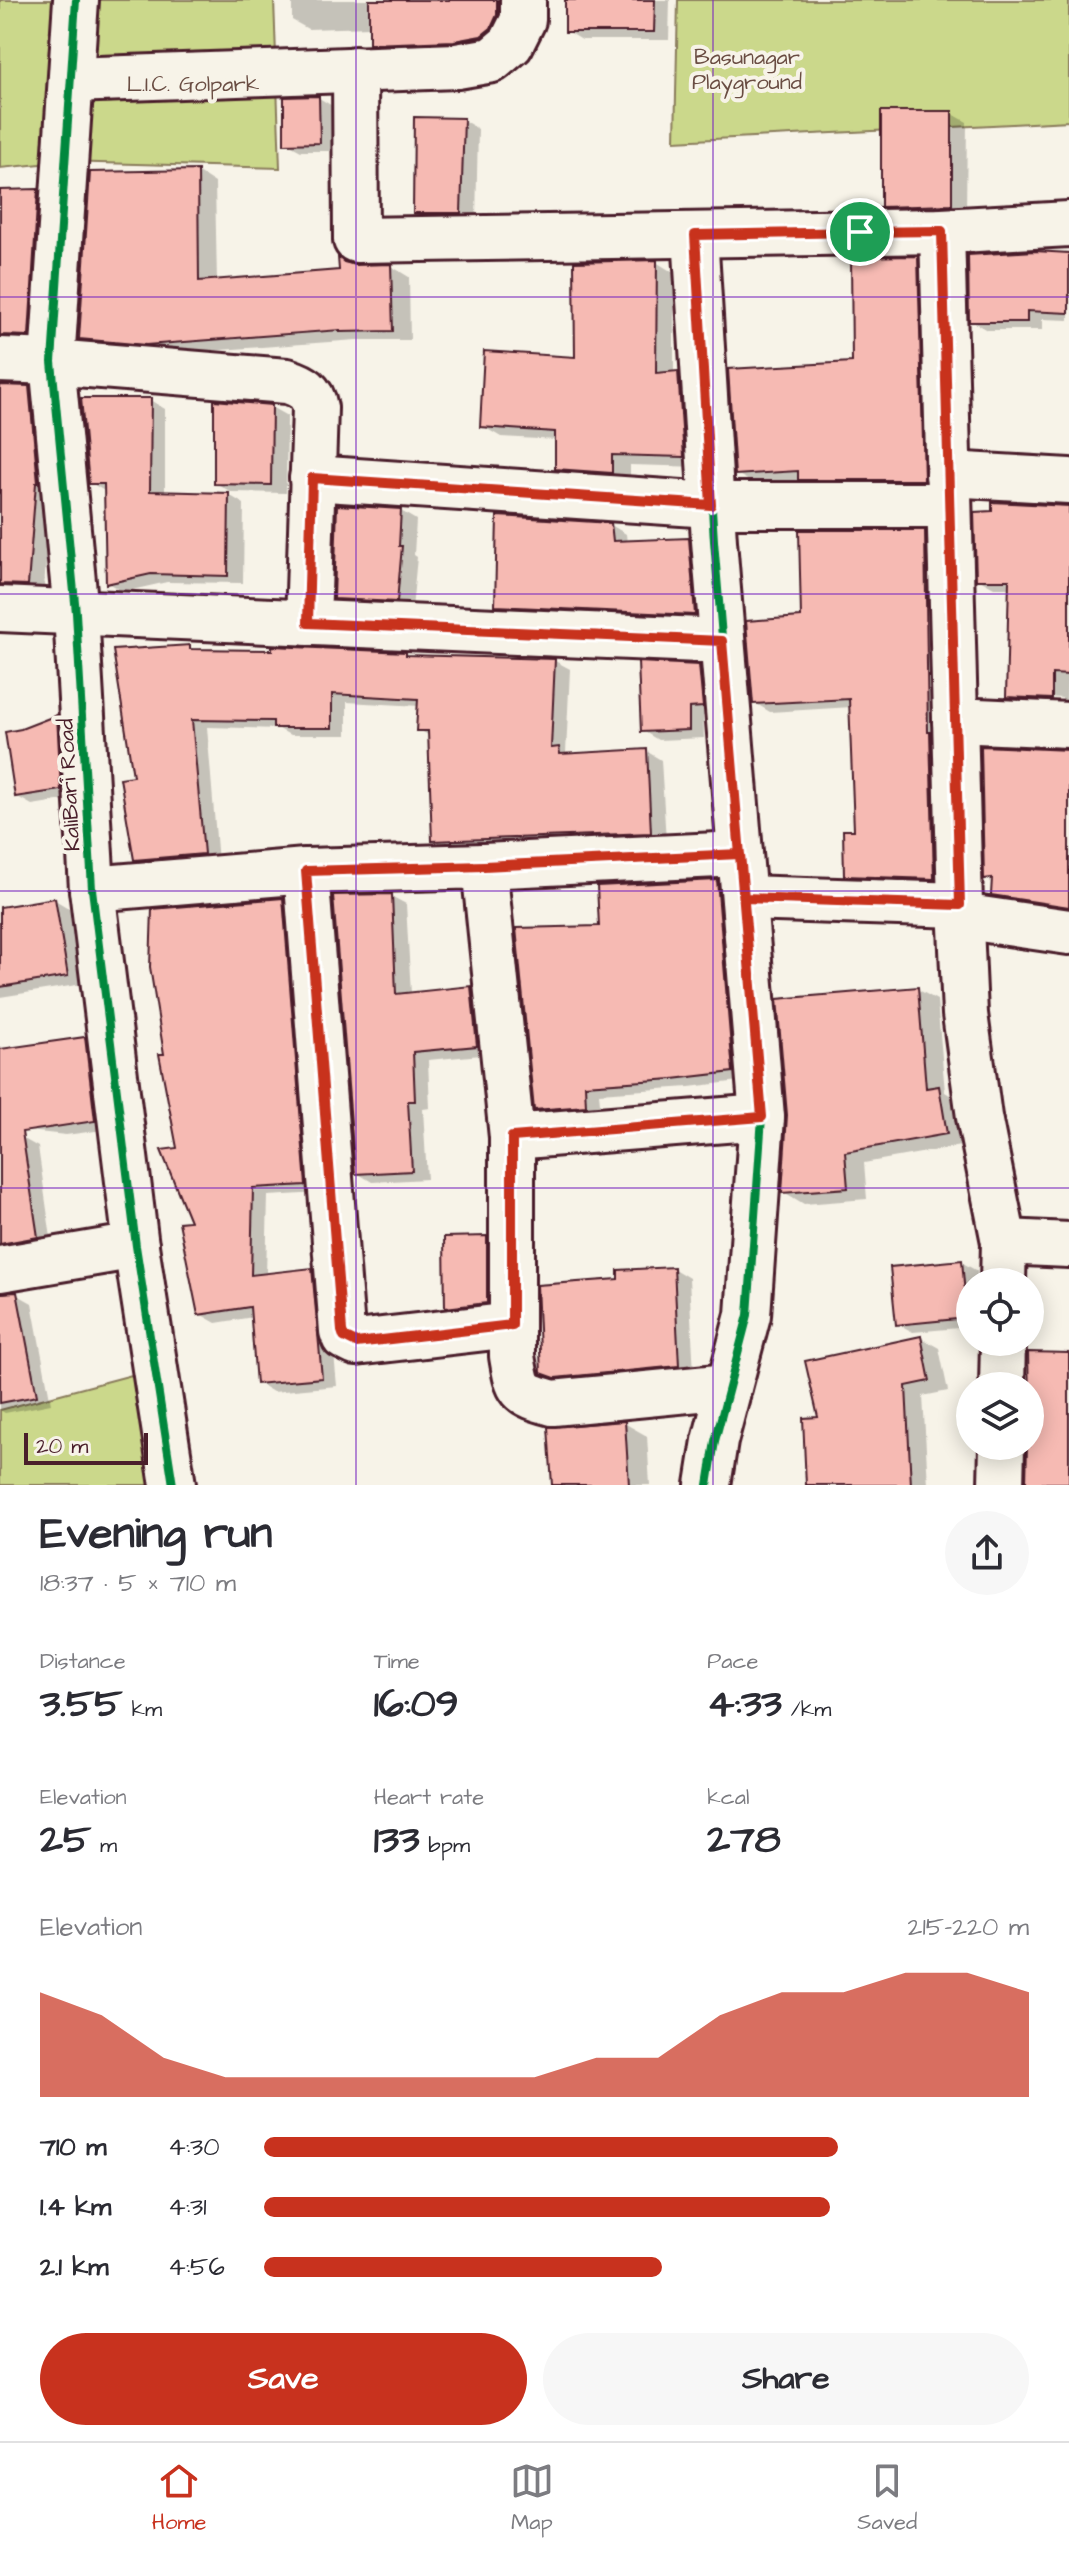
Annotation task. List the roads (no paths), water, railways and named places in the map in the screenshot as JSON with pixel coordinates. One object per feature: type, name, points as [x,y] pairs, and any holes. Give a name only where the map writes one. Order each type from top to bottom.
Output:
[{"type":"street","name":"KaliBari Road","points":[[76,0],[52,362],[76,613],[92,889],[136,1246],[173,1485]]},
{"type":"street","points":[[71,80],[457,66],[492,60],[511,44],[523,20],[523,0]]},
{"type":"street","points":[[355,69],[356,240],[942,231],[1069,224]]},
{"type":"street","points":[[942,231],[965,1014],[1004,1262],[1069,1245]]},
{"type":"street","points":[[695,235],[711,505],[762,1117],[748,1315],[715,1441],[708,1485]]},
{"type":"street","points":[[0,360],[287,381],[302,386],[313,397],[315,408],[308,623]]},
{"type":"street","points":[[312,478],[711,505],[1069,481]]},
{"type":"street","points":[[0,609],[722,641]]},
{"type":"street","points":[[955,720],[1069,725]]},
{"type":"street","points":[[92,889],[306,871],[740,854]]},
{"type":"street","points":[[484,866],[512,1137],[512,1356],[517,1382],[527,1396],[553,1403],[729,1386]]},
{"type":"street","points":[[306,871],[344,1337],[356,1343],[512,1325]]},
{"type":"street","points":[[744,898],[960,911],[1069,932]]},
{"type":"street","points":[[512,1137],[762,1117]]},
{"type":"street","points":[[0,1269],[136,1246]]},
{"type":"street","points":[[1001,1485],[1002,1460]]},
{"type":"park label","name":"Basunagar Playground","points":[[747,68]]},
{"type":"park label","name":"L.I.C. Golpark","points":[[193,83]]}]
